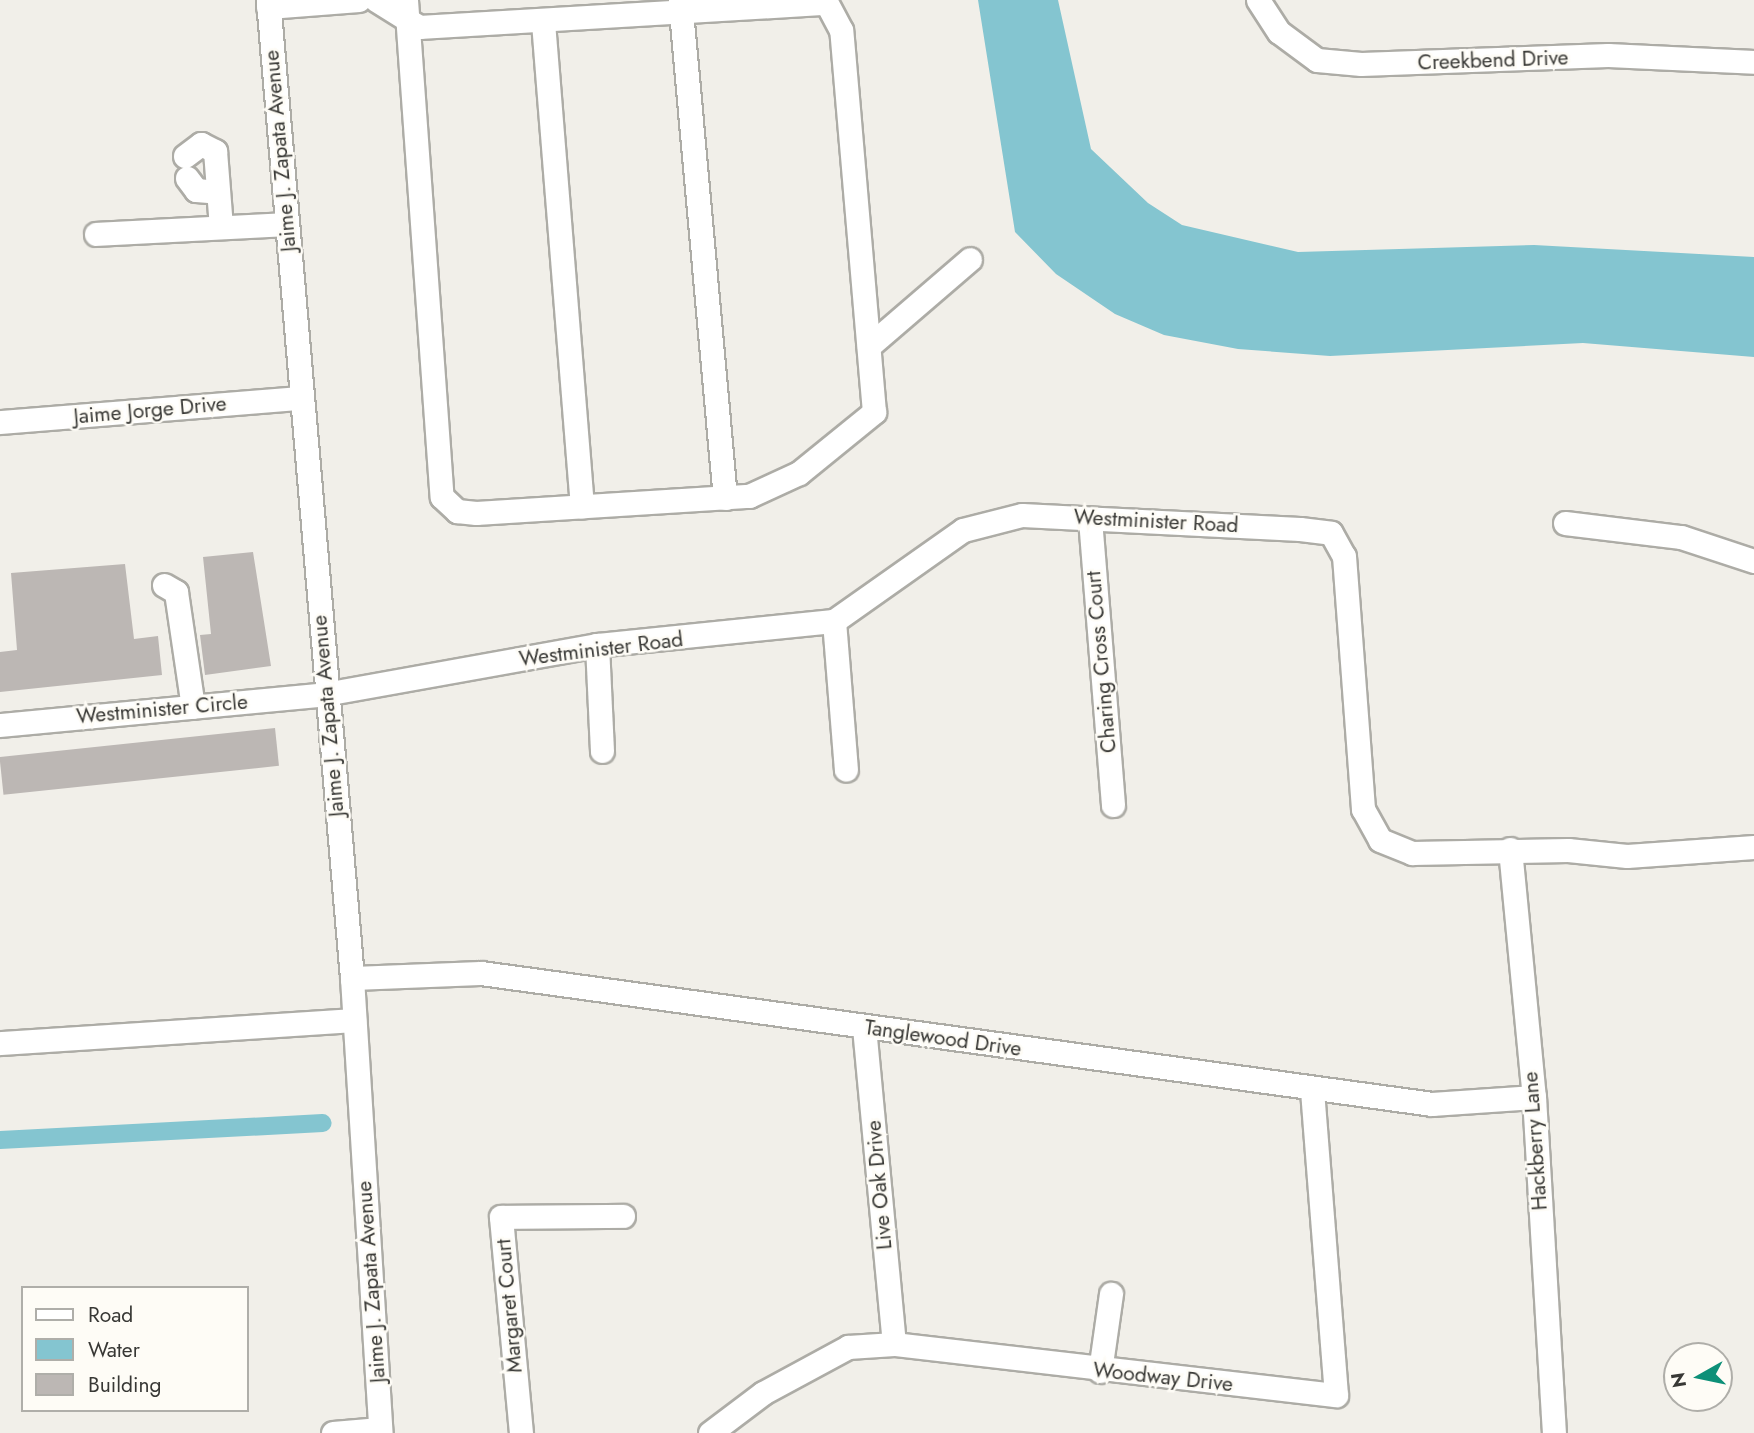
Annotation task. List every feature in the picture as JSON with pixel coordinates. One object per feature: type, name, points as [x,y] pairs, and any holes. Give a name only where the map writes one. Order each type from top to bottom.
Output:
[{"type":"street","points":[[268,3],[359,0]]},
{"type":"street","points":[[376,0],[407,10],[419,27],[543,22],[647,8],[825,1],[842,30],[874,412],[799,473],[749,496],[476,513],[457,511],[442,497],[407,10]]},
{"type":"street","name":"Creekbend Drive","points":[[1258,0],[1279,32],[1317,60],[1361,64],[1608,55],[1754,62]]},
{"type":"street","name":"Jaime J. Zapata Avenue","points":[[268,3],[325,694],[352,978],[380,1431]]},
{"type":"street","points":[[681,7],[725,498]]},
{"type":"street","points":[[543,22],[582,506]]},
{"type":"street","points":[[218,192],[196,190],[186,167],[201,144],[215,151],[221,227]]},
{"type":"street","points":[[96,234],[286,224]]},
{"type":"street","points":[[869,346],[970,259]]},
{"type":"street","name":"Jaime Jorge Drive","points":[[0,422],[301,398]]},
{"type":"street","name":"Westminister Road","points":[[325,694],[597,645],[834,621],[963,530],[1022,514],[1331,533],[1344,556],[1363,809],[1380,839],[1412,853],[1510,849],[1627,856],[1754,846]]},
{"type":"street","name":"Charing Cross Court","points":[[1090,519],[1112,805]]},
{"type":"street","points":[[1565,523],[1681,537],[1754,561]]},
{"type":"street","points":[[164,585],[176,592],[193,707]]},
{"type":"street","points":[[834,621],[846,769]]},
{"type":"street","points":[[597,645],[602,751]]},
{"type":"street","name":"Westminister Circle","points":[[0,725],[325,694]]},
{"type":"street","name":"Hackberry Lane","points":[[1510,849],[1534,1097],[1554,1433]]},
{"type":"street","name":"Tanglewood Drive","points":[[352,978],[481,973],[1432,1104],[1534,1097]]},
{"type":"street","points":[[0,1043],[354,1020]]},
{"type":"street","name":"Live Oak Drive","points":[[864,1027],[894,1344]]},
{"type":"street","name":"Woodway Drive","points":[[710,1433],[798,1371],[848,1347],[894,1344],[1100,1371],[1336,1395],[1312,1089]]},
{"type":"street","name":"Margaret Court","points":[[521,1433],[501,1217],[624,1216]]},
{"type":"street","points":[[1100,1371],[1111,1294]]},
{"type":"street","points":[[333,1433],[380,1431]]},
{"type":"water","points":[[978,0],[1058,0],[1091,149],[1148,203],[1182,225],[1298,252],[1534,245],[1754,257],[1754,357],[1583,343],[1330,356],[1238,349],[1164,335],[1115,314],[1056,274],[1015,232]]},
{"type":"building","points":[[253,552],[271,666],[205,675],[200,635],[211,634],[203,557]]},
{"type":"building","points":[[125,564],[134,639],[158,636],[162,675],[0,692],[0,652],[17,650],[11,573]]},
{"type":"building","points":[[275,728],[279,766],[3,795],[0,757]]},
{"type":"waterway","points":[[0,1140],[323,1123]]}]
